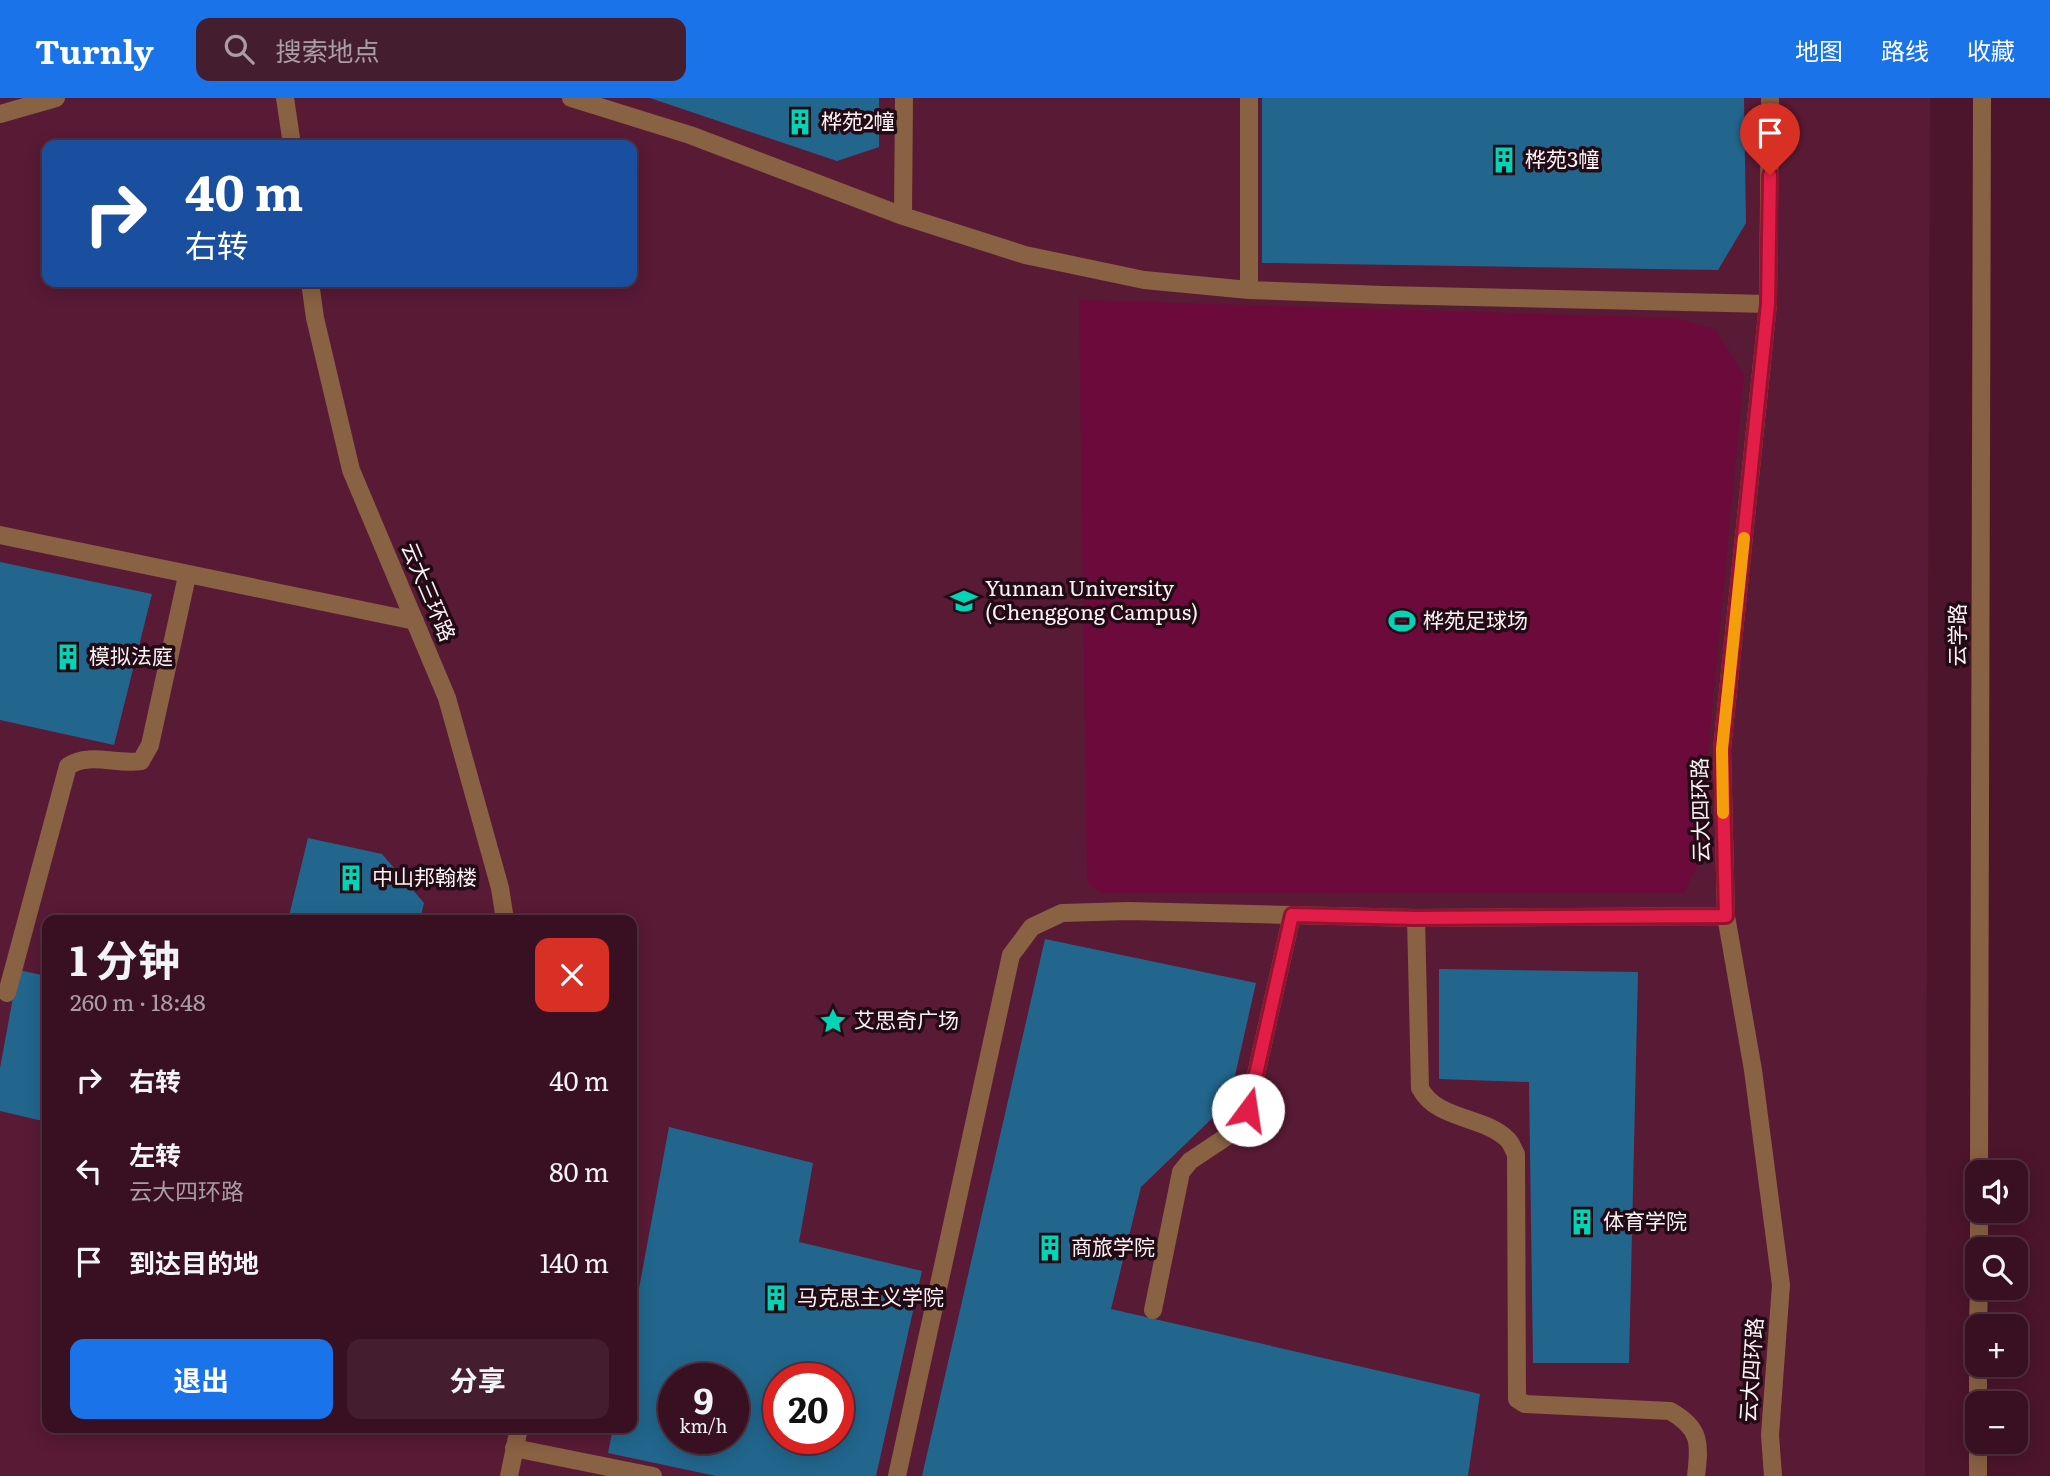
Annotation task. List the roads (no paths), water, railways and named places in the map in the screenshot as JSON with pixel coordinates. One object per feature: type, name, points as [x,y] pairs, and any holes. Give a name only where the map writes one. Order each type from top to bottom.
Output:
[{"type":"street","points":[[0,114],[56,98]]},
{"type":"street","points":[[285,98],[291,140]]},
{"type":"street","points":[[571,98],[690,135],[902,216],[1038,257],[1144,280],[1250,290],[1768,304]]},
{"type":"street","points":[[902,216],[904,98]]},
{"type":"street","points":[[1249,98],[1250,290]]},
{"type":"street","name":"云大四环路","points":[[1770,98],[1768,304],[1722,749],[1726,916],[1753,1070],[1781,1285],[1770,1435],[1773,1476]]},
{"type":"street","name":"云学路","points":[[1979,1160],[1982,98]]},
{"type":"street","name":"云大三环路","points":[[311,287],[315,318],[351,470],[447,698],[500,888],[504,915]]},
{"type":"street","points":[[0,536],[415,621]]},
{"type":"street","points":[[7,993],[68,766],[78,760],[94,759],[125,764],[141,761],[150,745],[187,576]]},
{"type":"street","points":[[897,1476],[1011,956],[1032,927],[1062,914],[1128,911],[1416,918],[1726,916]]},
{"type":"street","points":[[1153,1310],[1181,1172],[1190,1161],[1234,1131],[1248,1110],[1292,915]]},
{"type":"street","points":[[1416,918],[1420,1088],[1425,1098],[1440,1108],[1507,1138],[1516,1154],[1517,1399],[1525,1404],[1670,1411],[1688,1421],[1700,1446],[1696,1476]]},
{"type":"street","points":[[509,1476],[518,1433]]},
{"type":"street","points":[[514,1448],[653,1476]]},
{"type":"street","points":[[1978,1454],[1978,1476]]},
{"type":"place","name":"桦苑2幢","points":[[800,122]]},
{"type":"place","name":"桦苑3幢","points":[[1504,160]]},
{"type":"place","name":"Yunnan University (Chenggong Campus)","points":[[964,601]]},
{"type":"place","name":"桦苑足球场","points":[[1402,621]]},
{"type":"place","name":"模拟法庭","points":[[68,657]]},
{"type":"place","name":"中山邦翰楼","points":[[351,878]]},
{"type":"place","name":"艾思奇广场","points":[[833,1021]]},
{"type":"place","name":"体育学院","points":[[1582,1222]]},
{"type":"place","name":"商旅学院","points":[[1050,1248]]},
{"type":"place","name":"马克思主义学院","points":[[776,1298]]}]
